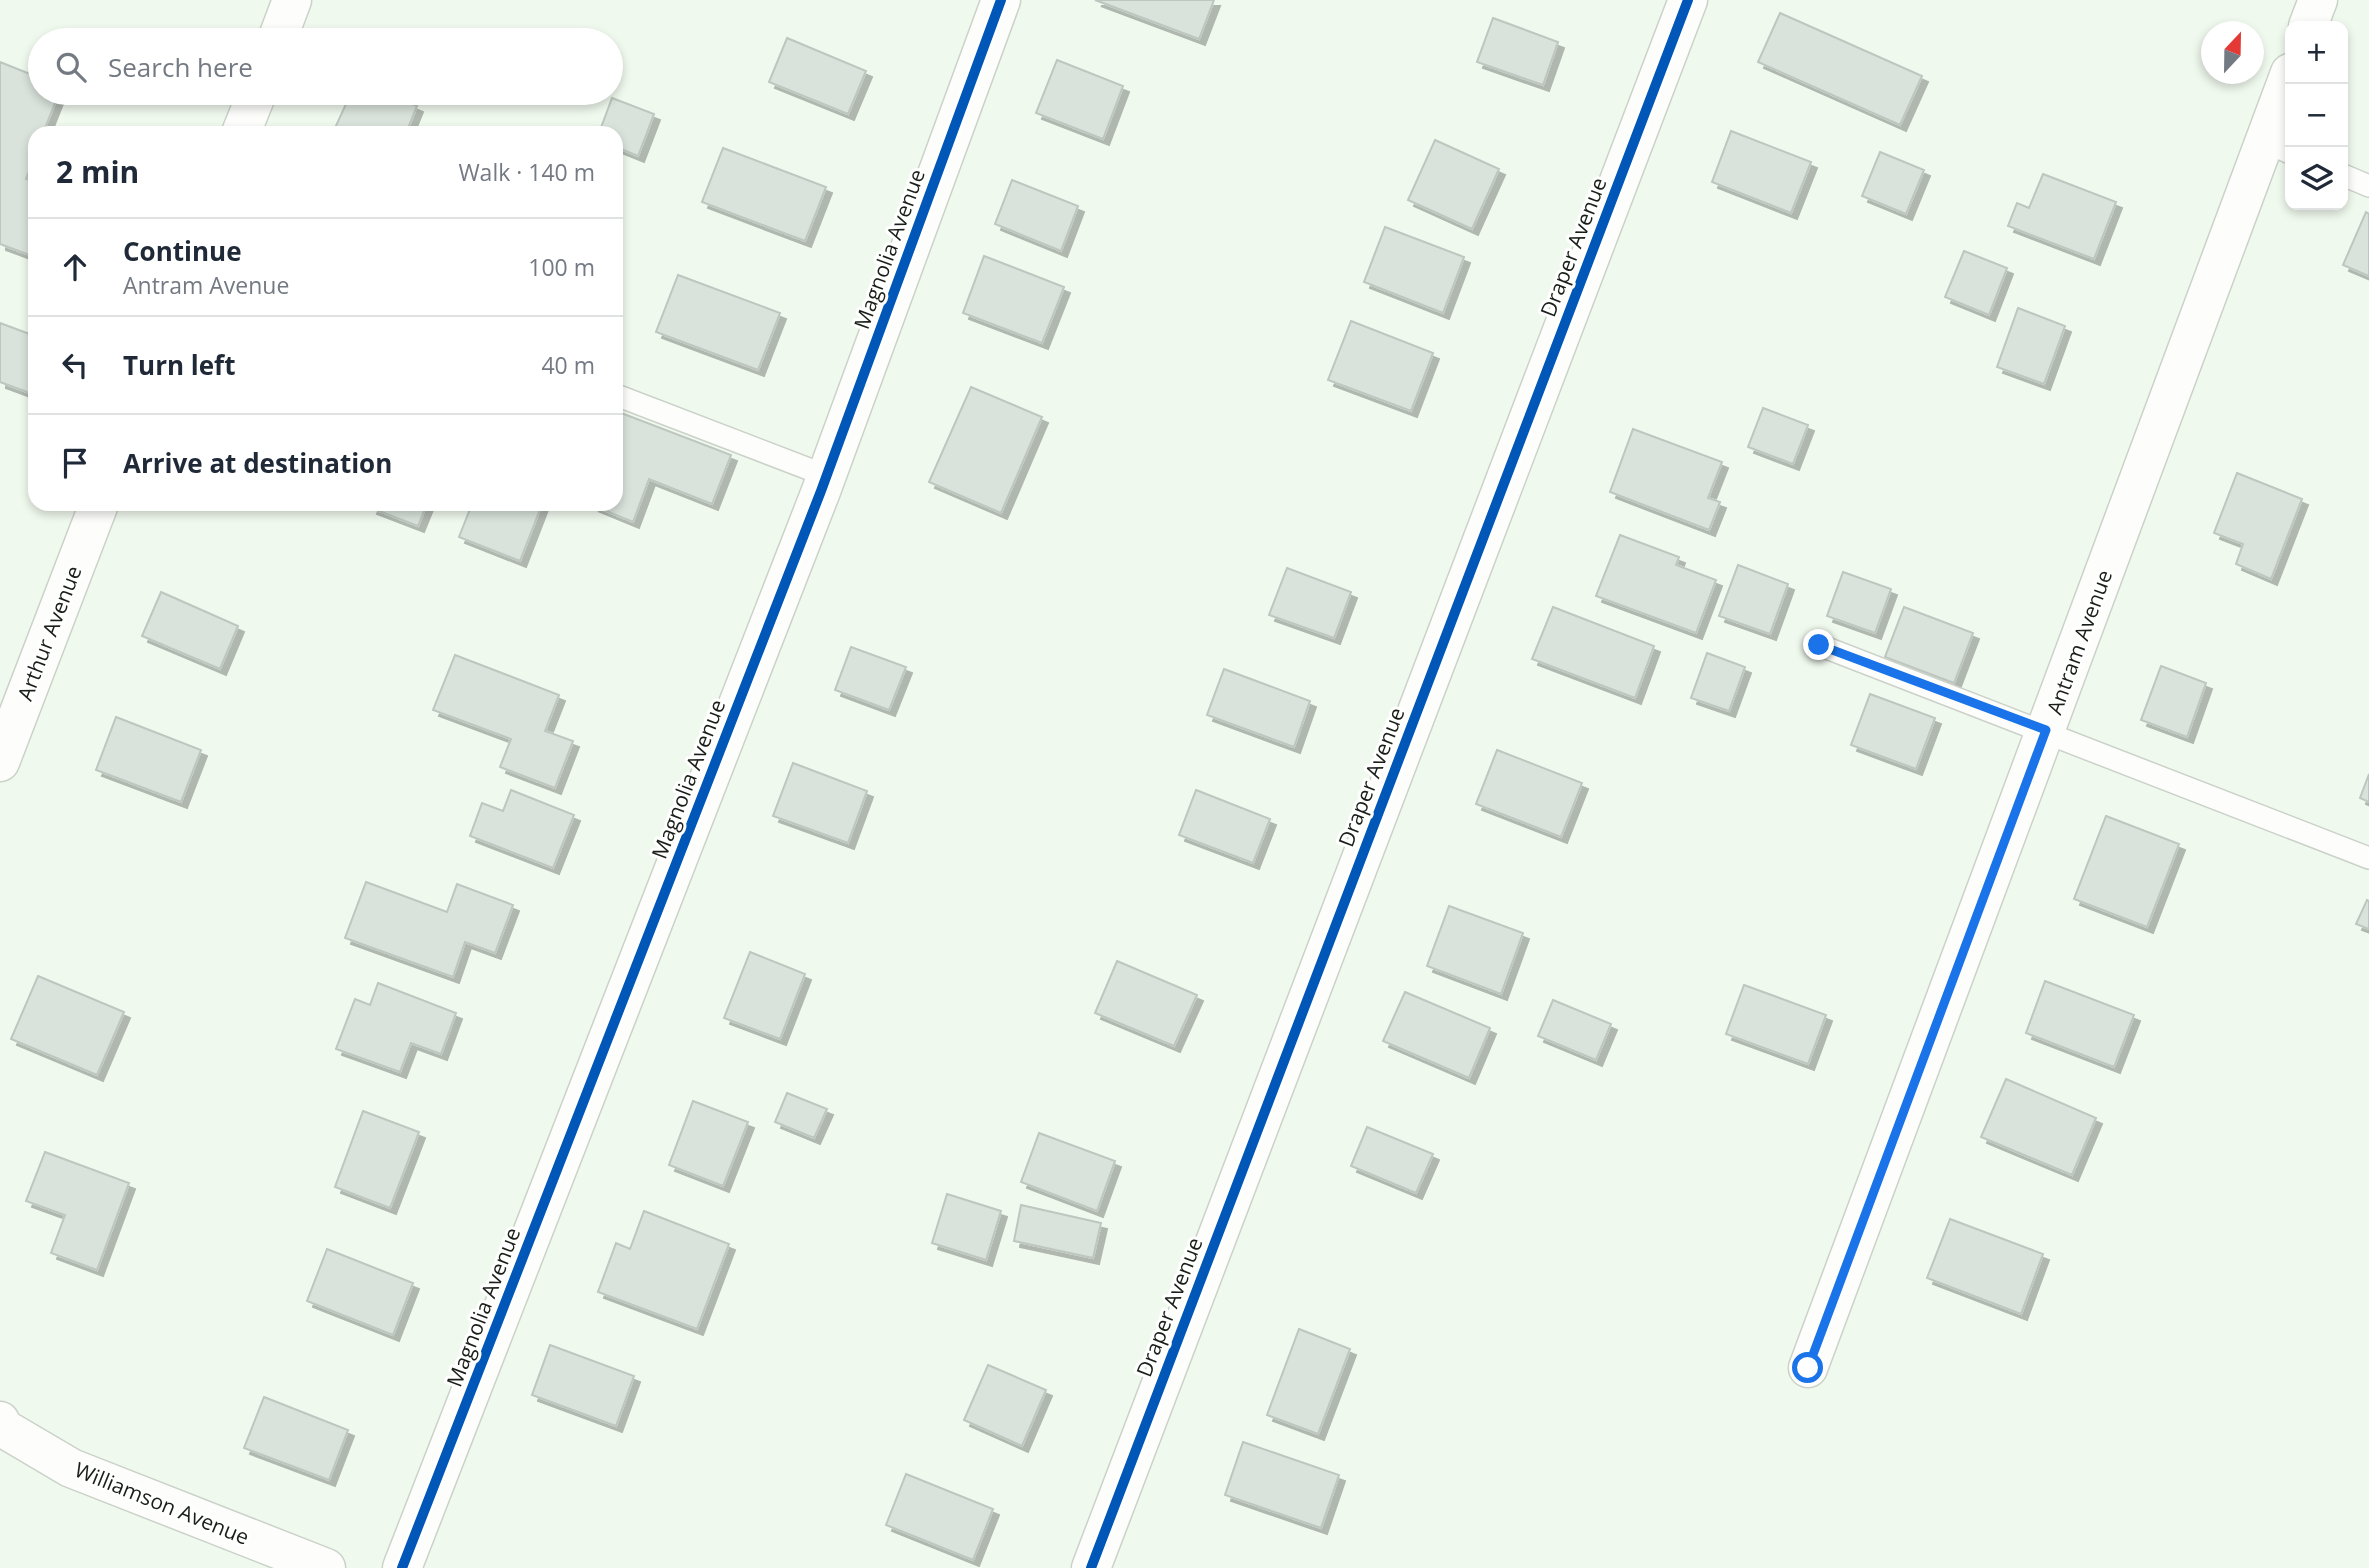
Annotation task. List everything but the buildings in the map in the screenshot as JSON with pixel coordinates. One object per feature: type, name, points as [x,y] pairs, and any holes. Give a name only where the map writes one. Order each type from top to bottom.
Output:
[{"type":"street","points":[[282,28],[292,0]]},
{"type":"street","name":"Magnolia Avenue","points":[[402,1568],[827,476],[1001,0]]},
{"type":"street","name":"Draper Avenue","points":[[1091,1568],[1688,0]]},
{"type":"street","points":[[2310,21],[2318,0]]},
{"type":"street","name":"Antram Avenue","points":[[1808,1368],[2046,730],[2277,147],[2288,84]]},
{"type":"street","points":[[244,126],[252,105]]},
{"type":"street","name":"Arthur Avenue","points":[[0,762],[96,511]]},
{"type":"street","name":"Williamson Avenue","points":[[2,1424],[71,1468],[326,1568]]},
{"type":"lane","points":[[2348,177],[2369,186]]},
{"type":"lane","points":[[623,398],[827,476]]},
{"type":"lane","points":[[1819,645],[2046,730],[2369,858]]},
{"type":"cycle path","points":[[402,1568],[821,491],[1001,0]]},
{"type":"cycle path","points":[[1091,1568],[1688,0]]},
{"type":"route","points":[[1808,1368],[2046,730],[1819,645]]}]
